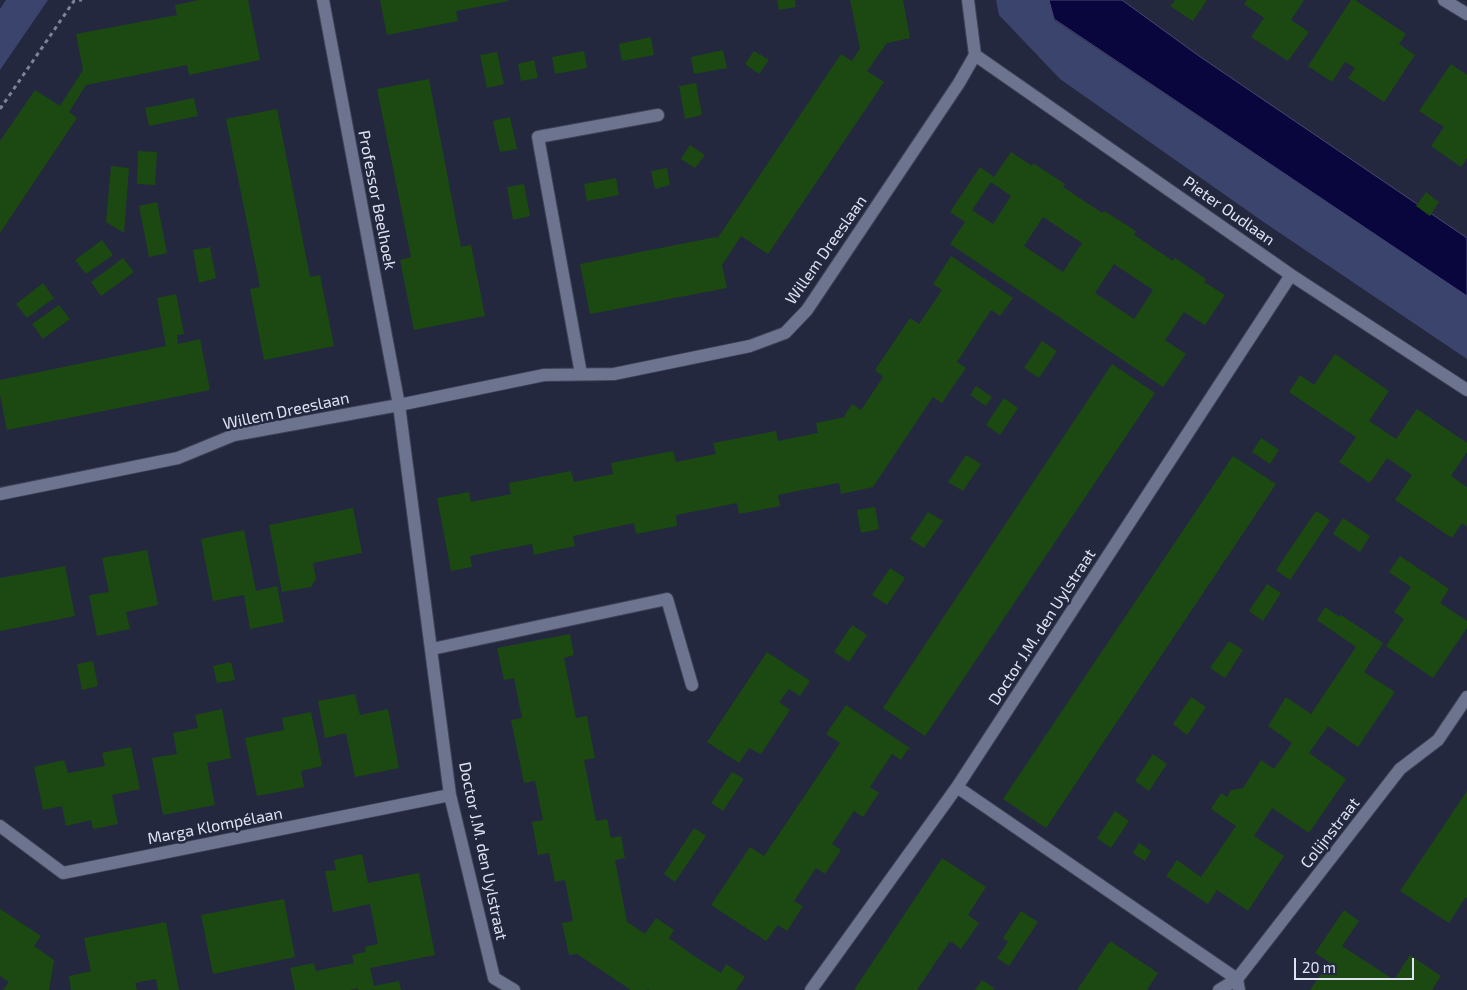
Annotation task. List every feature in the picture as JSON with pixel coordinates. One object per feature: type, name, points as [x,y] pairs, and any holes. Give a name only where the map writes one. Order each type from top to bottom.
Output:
[{"type":"street","name":"Professor Beelhoek","points":[[323,0],[399,405]]},
{"type":"street","points":[[968,0],[975,55]]},
{"type":"street","points":[[1444,0],[1467,14]]},
{"type":"street","name":"Willem Dreeslaan","points":[[0,494],[178,458],[234,435],[399,405],[544,375],[614,374],[750,346],[785,333],[807,310],[959,83],[975,55]]},
{"type":"street","name":"Pieter Oudlaan","points":[[975,55],[1291,275],[1467,390]]},
{"type":"street","points":[[581,374],[538,137],[658,115]]},
{"type":"street","name":"Doctor J.M. den Uylstraat","points":[[811,990],[957,788],[1291,275]]},
{"type":"street","name":"Doctor J.M. den Uylstraat","points":[[399,405],[450,795],[494,978],[514,990]]},
{"type":"street","points":[[432,649],[667,599],[692,685]]},
{"type":"street","name":"Colijnstraat","points":[[1220,990],[1238,985],[1400,769],[1438,740],[1467,697]]},
{"type":"street","points":[[957,788],[1238,985]]},
{"type":"street","name":"Marga Klompélaan","points":[[0,826],[63,873],[450,795]]},
{"type":"path","points":[[0,109],[74,1],[82,0]]},
{"type":"shaded area","points":[[6,0],[48,0],[0,70],[0,9]]},
{"type":"shaded area","points":[[996,0],[1049,0],[1054,20],[1467,296],[1467,359],[1265,223],[1060,79],[999,15]]},
{"type":"shaded area","points":[[1049,0],[1122,0],[1199,56],[1467,238],[1467,296],[1054,19]]},
{"type":"building","points":[[199,0],[248,0],[260,60],[189,75],[187,65],[86,85],[69,112],[77,118],[0,233],[0,141],[35,90],[60,106],[83,70],[76,34],[177,15],[175,5]]},
{"type":"building","points":[[380,0],[508,1],[456,11],[458,21],[387,35]]},
{"type":"building","points":[[777,0],[795,0],[796,7],[779,10]]},
{"type":"building","points":[[850,0],[903,0],[910,38],[887,43],[867,71],[884,82],[768,254],[741,236],[722,265],[727,288],[590,314],[580,264],[716,237],[717,239],[841,54],[852,61],[860,48]]},
{"type":"building","points":[[1175,0],[1207,0],[1193,21],[1170,6]]},
{"type":"building","points":[[1247,0],[1304,0],[1291,20],[1309,32],[1288,61],[1251,37],[1264,18],[1244,4]]},
{"type":"building","points":[[1351,0],[1355,0],[1406,34],[1399,44],[1415,55],[1384,102],[1348,78],[1355,68],[1345,62],[1332,82],[1308,66]]},
{"type":"building","points":[[651,37],[654,55],[622,61],[619,44]]},
{"type":"building","points":[[723,50],[727,68],[694,74],[691,57]]},
{"type":"building","points":[[584,51],[587,68],[555,74],[552,57]]},
{"type":"building","points":[[754,51],[769,60],[759,74],[745,64]]},
{"type":"building","points":[[497,52],[504,84],[487,88],[480,55]]},
{"type":"building","points":[[534,60],[538,78],[521,81],[518,64]]},
{"type":"building","points":[[1451,64],[1467,75],[1467,158],[1461,167],[1431,146],[1444,127],[1419,111]]},
{"type":"building","points":[[429,79],[461,247],[471,245],[485,316],[414,330],[400,260],[411,257],[377,89]]},
{"type":"building","points":[[696,83],[702,115],[685,119],[679,86]]},
{"type":"building","points":[[194,98],[198,116],[149,126],[145,108]]},
{"type":"building","points":[[277,109],[310,277],[320,275],[334,346],[264,360],[250,289],[260,287],[226,119]]},
{"type":"building","points":[[510,117],[517,149],[500,152],[493,121]]},
{"type":"building","points":[[690,145],[705,155],[695,168],[681,159]]},
{"type":"building","points":[[138,151],[157,152],[155,185],[137,184]]},
{"type":"building","points":[[1011,152],[1032,166],[1033,163],[1065,184],[1063,187],[1102,213],[1104,211],[1136,231],[1134,235],[1173,261],[1175,258],[1206,279],[1204,282],[1225,295],[1205,325],[1184,312],[1165,340],[1186,354],[1163,387],[950,244],[965,222],[950,212],[980,167],[994,177]],"holes":[[[991,182],[1011,196],[993,224],[972,210]],[[1043,217],[1082,243],[1063,272],[1024,246]],[[1114,264],[1153,290],[1134,319],[1095,293]]]},
{"type":"building","points":[[111,166],[129,168],[124,233],[106,222]]},
{"type":"building","points":[[667,168],[670,185],[655,189],[651,171]]},
{"type":"building","points":[[616,178],[619,195],[587,201],[584,184]]},
{"type":"building","points":[[524,184],[530,216],[513,220],[507,187]]},
{"type":"building","points":[[1426,192],[1439,202],[1430,216],[1416,206]]},
{"type":"building","points":[[157,202],[167,253],[149,257],[139,206]]},
{"type":"building","points":[[102,240],[113,255],[86,274],[75,260]]},
{"type":"building","points":[[210,247],[216,278],[199,283],[193,250]]},
{"type":"building","points":[[951,256],[1013,298],[1000,316],[991,310],[957,362],[966,368],[942,403],[933,397],[873,487],[841,494],[839,483],[807,489],[778,495],[780,506],[739,514],[737,503],[676,515],[677,526],[636,534],[634,523],[573,536],[575,546],[534,555],[532,544],[470,556],[472,567],[451,571],[437,498],[469,492],[471,502],[511,494],[509,483],[571,471],[574,482],[613,474],[611,463],[673,451],[676,462],[716,454],[713,443],[776,431],[778,441],[818,433],[816,423],[845,417],[852,404],[861,410],[883,377],[875,370],[910,318],[919,324],[942,290],[933,284]]},
{"type":"building","points":[[123,258],[134,272],[101,296],[91,282]]},
{"type":"building","points":[[43,283],[54,298],[27,318],[16,304]]},
{"type":"building","points":[[176,294],[184,334],[177,335],[178,344],[200,339],[210,390],[7,430],[0,395],[0,380],[166,346],[157,298]]},
{"type":"building","points":[[59,305],[70,319],[43,339],[32,324]]},
{"type":"building","points":[[1042,341],[1057,351],[1039,378],[1024,368]]},
{"type":"building","points":[[1335,354],[1389,391],[1369,421],[1396,439],[1417,409],[1467,443],[1467,452],[1451,476],[1467,487],[1467,527],[1462,523],[1452,538],[1395,500],[1412,475],[1387,458],[1370,483],[1339,462],[1356,437],[1289,392],[1300,375],[1314,385]]},
{"type":"building","points":[[1112,364],[1155,393],[925,736],[883,708]]},
{"type":"building","points":[[976,386],[992,397],[986,406],[970,395]]},
{"type":"building","points":[[1004,398],[1018,408],[1000,435],[986,425]]},
{"type":"building","points":[[1261,438],[1279,450],[1270,464],[1252,452]]},
{"type":"building","points":[[966,455],[981,464],[963,491],[948,482]]},
{"type":"building","points":[[1233,456],[1276,484],[1046,828],[1003,799]]},
{"type":"building","points":[[875,507],[879,529],[861,533],[857,510]]},
{"type":"building","points":[[353,508],[362,553],[313,563],[316,579],[311,587],[282,592],[269,525]]},
{"type":"building","points":[[1316,511],[1330,520],[1290,580],[1276,570]]},
{"type":"building","points":[[928,512],[943,521],[924,548],[910,539]]},
{"type":"building","points":[[1343,518],[1370,536],[1360,552],[1333,534]]},
{"type":"building","points":[[244,530],[256,591],[277,586],[284,622],[250,629],[244,595],[213,601],[201,539]]},
{"type":"building","points":[[147,550],[158,605],[126,612],[130,629],[97,636],[89,595],[109,592],[102,558]]},
{"type":"building","points":[[1400,556],[1449,589],[1440,603],[1467,621],[1467,628],[1433,678],[1386,646],[1404,619],[1394,612],[1411,587],[1389,572]]},
{"type":"building","points":[[65,566],[75,616],[0,631],[0,578]]},
{"type":"building","points":[[890,568],[905,578],[887,605],[872,595]]},
{"type":"building","points":[[1267,584],[1281,593],[1263,621],[1249,611]]},
{"type":"building","points":[[1325,607],[1340,617],[1341,615],[1383,643],[1364,672],[1395,692],[1358,747],[1328,726],[1309,753],[1346,779],[1309,833],[1272,808],[1254,836],[1284,856],[1248,911],[1217,890],[1208,904],[1166,876],[1177,860],[1201,877],[1236,826],[1211,809],[1221,793],[1227,797],[1231,790],[1243,788],[1261,760],[1274,769],[1292,743],[1268,726],[1286,697],[1311,714],[1356,647],[1317,620]]},
{"type":"building","points":[[852,625],[867,635],[849,662],[834,652]]},
{"type":"building","points":[[570,634],[574,655],[564,658],[576,718],[587,716],[595,758],[584,760],[596,821],[607,819],[611,838],[621,836],[625,858],[615,860],[627,922],[645,934],[656,918],[674,930],[669,938],[694,956],[721,973],[726,964],[745,977],[736,990],[631,990],[577,954],[569,955],[562,923],[573,921],[565,880],[555,882],[549,853],[538,855],[532,822],[543,820],[535,781],[524,783],[511,720],[522,718],[514,678],[504,680],[497,648]]},
{"type":"building","points":[[1229,641],[1243,650],[1225,678],[1210,668]]},
{"type":"building","points":[[767,652],[810,681],[800,696],[789,689],[779,702],[790,710],[761,754],[749,748],[739,763],[707,742]]},
{"type":"building","points":[[93,661],[98,686],[82,690],[77,664]]},
{"type":"building","points":[[231,662],[235,680],[217,683],[213,666]]},
{"type":"building","points":[[355,694],[360,715],[388,709],[399,768],[355,777],[346,733],[325,738],[318,701]]},
{"type":"building","points":[[1191,697],[1206,707],[1187,735],[1173,724]]},
{"type":"building","points":[[846,705],[911,749],[908,749],[901,760],[892,754],[870,787],[879,793],[863,817],[854,811],[832,844],[841,850],[825,874],[816,868],[794,901],[803,906],[787,931],[778,925],[766,941],[711,905],[750,847],[764,856],[783,828],[840,743],[826,734]]},
{"type":"building","points":[[222,709],[231,758],[207,763],[215,805],[163,815],[152,758],[177,754],[173,733],[198,728],[195,715]]},
{"type":"building","points":[[311,712],[322,766],[301,771],[304,787],[257,796],[245,738],[284,730],[282,718]]},
{"type":"building","points":[[131,747],[140,789],[112,795],[118,824],[93,829],[91,820],[66,826],[62,806],[43,810],[34,767],[64,760],[68,773],[105,766],[102,753]]},
{"type":"building","points":[[1153,754],[1167,764],[1149,791],[1135,781]]},
{"type":"building","points":[[732,772],[744,779],[723,811],[711,803]]},
{"type":"building","points":[[1467,791],[1467,898],[1449,923],[1400,891]]},
{"type":"building","points":[[1115,811],[1129,821],[1111,848],[1097,838]]},
{"type":"building","points":[[694,828],[706,836],[675,882],[664,874]]},
{"type":"building","points":[[1139,843],[1151,851],[1145,861],[1133,853]]},
{"type":"building","points":[[362,854],[368,883],[419,873],[435,955],[370,968],[374,986],[399,981],[401,990],[358,990],[358,988],[350,990],[295,990],[290,968],[314,963],[318,981],[316,971],[354,963],[352,955],[366,952],[365,947],[378,944],[370,904],[333,912],[325,871],[336,870],[334,860]]},
{"type":"building","points":[[942,858],[986,887],[968,915],[979,923],[961,949],[950,941],[917,990],[854,990]]},
{"type":"building","points":[[284,899],[295,957],[213,974],[201,915]]},
{"type":"building","points":[[0,909],[41,936],[34,946],[54,960],[49,990],[3,990],[9,982],[0,976]]},
{"type":"building","points":[[1344,910],[1359,921],[1342,946],[1394,980],[1410,955],[1441,976],[1432,990],[1310,990],[1329,962],[1315,953]]},
{"type":"building","points":[[1021,911],[1038,922],[1009,966],[997,958],[1008,942],[1003,938]]},
{"type":"building","points":[[166,922],[179,990],[158,990],[156,979],[135,983],[137,990],[71,990],[69,976],[91,971],[84,938]]},
{"type":"building","points":[[1110,941],[1158,973],[1147,990],[1077,990]]},
{"type":"building","points":[[982,980],[994,988],[993,990],[975,990]]}]
